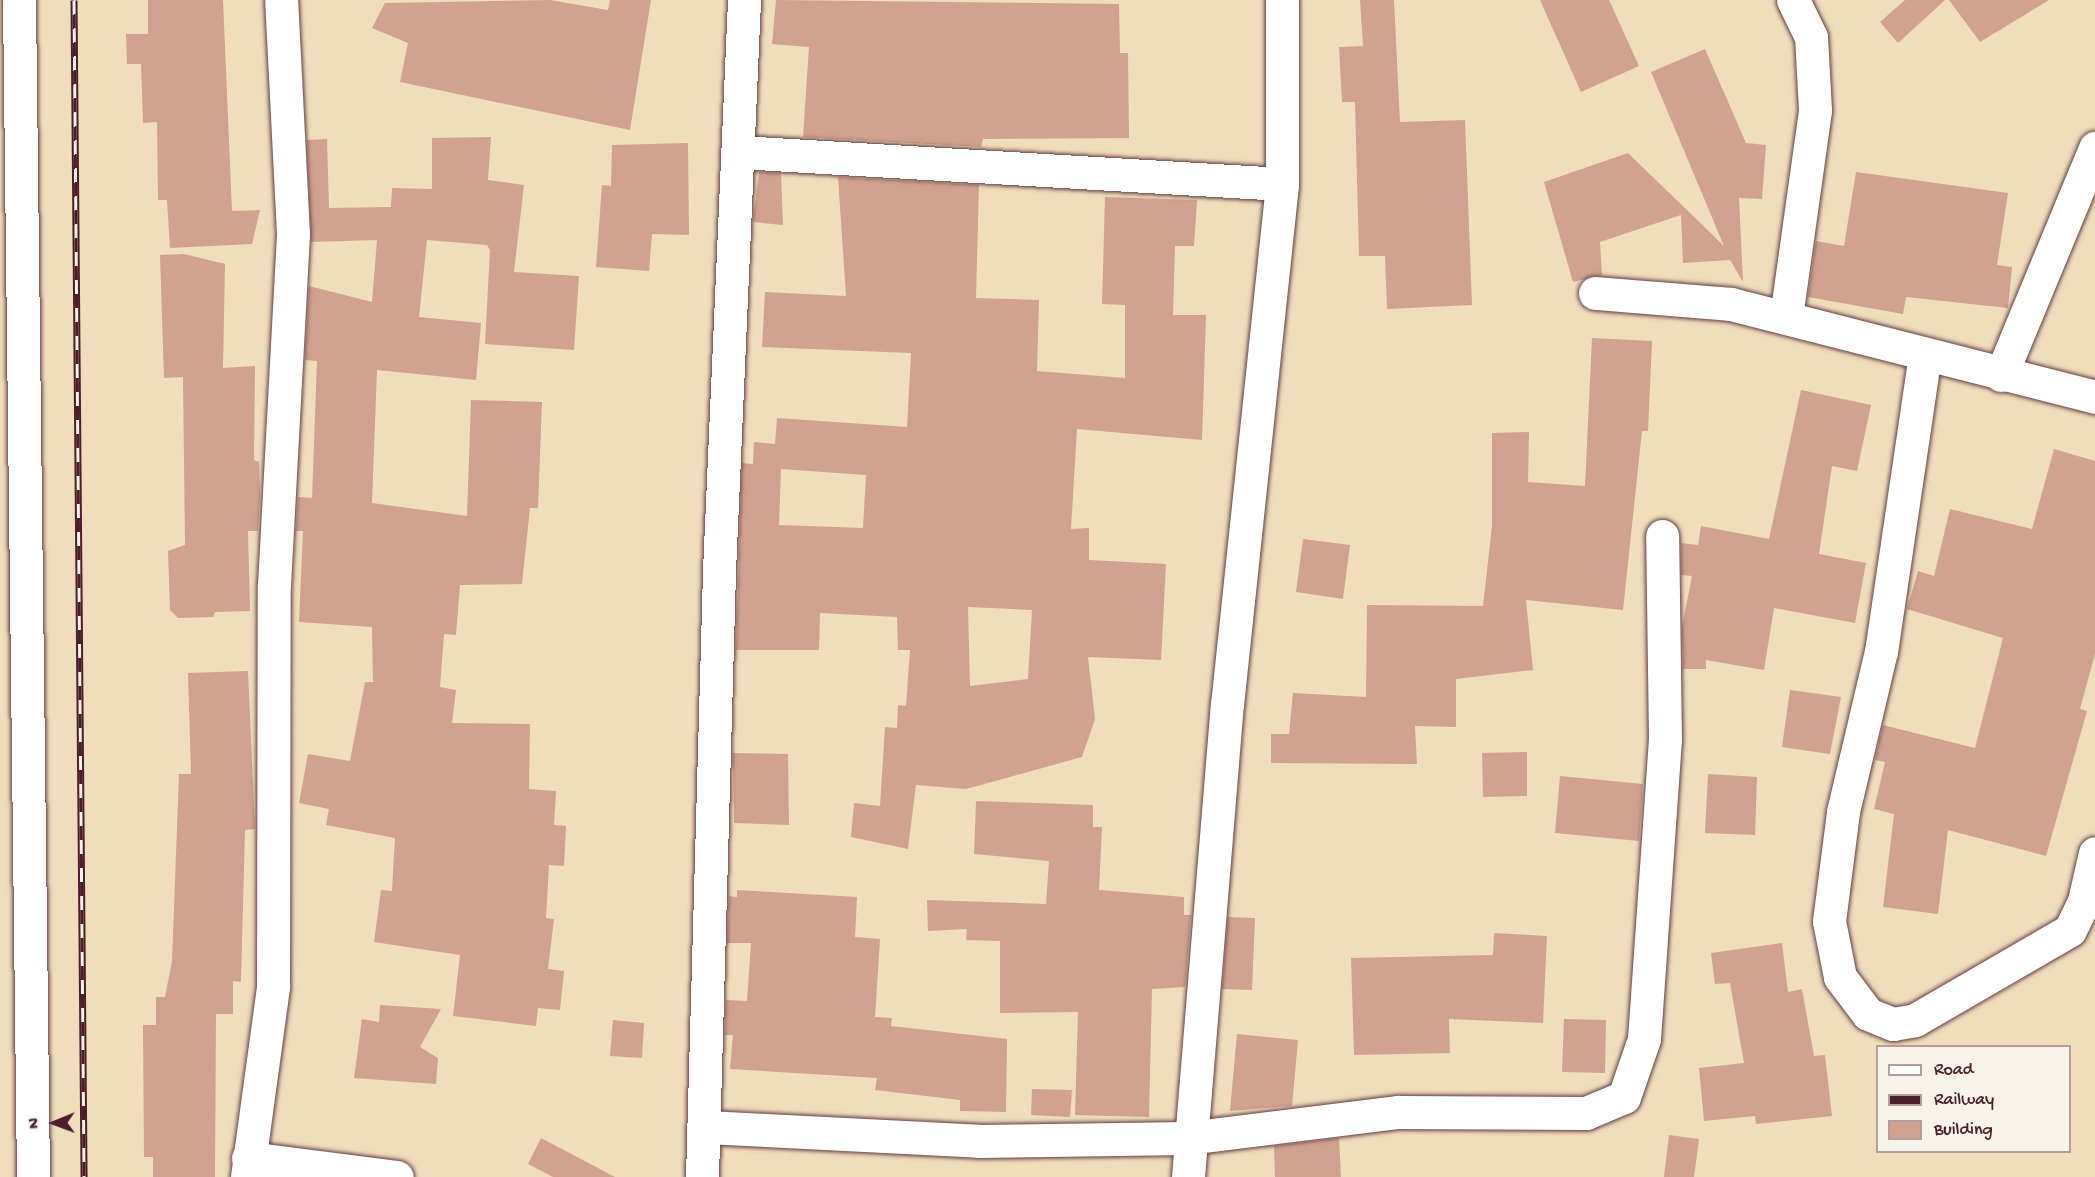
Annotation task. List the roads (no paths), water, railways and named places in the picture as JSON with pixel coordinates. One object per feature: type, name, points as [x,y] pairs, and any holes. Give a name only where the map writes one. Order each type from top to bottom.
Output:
[{"type":"street","points":[[19,0],[33,1177]]},
{"type":"street","points":[[281,0],[293,234],[274,585],[273,987],[247,1168],[397,1177]]},
{"type":"street","points":[[702,1177],[706,1127],[719,571],[744,0]]},
{"type":"street","points":[[1188,1177],[1188,1138],[1282,184],[1281,0]]},
{"type":"street","points":[[1786,317],[1815,110],[1811,37],[1793,0]]},
{"type":"street","points":[[2001,375],[2095,148]]},
{"type":"street","points":[[739,152],[1282,184]]},
{"type":"street","points":[[1595,293],[1731,304],[2001,375],[2095,397]]},
{"type":"street","points":[[1925,354],[1881,651],[1843,812],[1830,921],[1840,977],[1868,1014],[1893,1024],[1915,1020],[2070,930],[2084,901],[2095,853]]},
{"type":"street","points":[[706,1127],[979,1142],[1188,1138],[1398,1112],[1586,1113],[1624,1097],[1644,1039],[1664,752],[1662,536]]},
{"type":"railway","points":[[74,0],[84,1177]]}]
